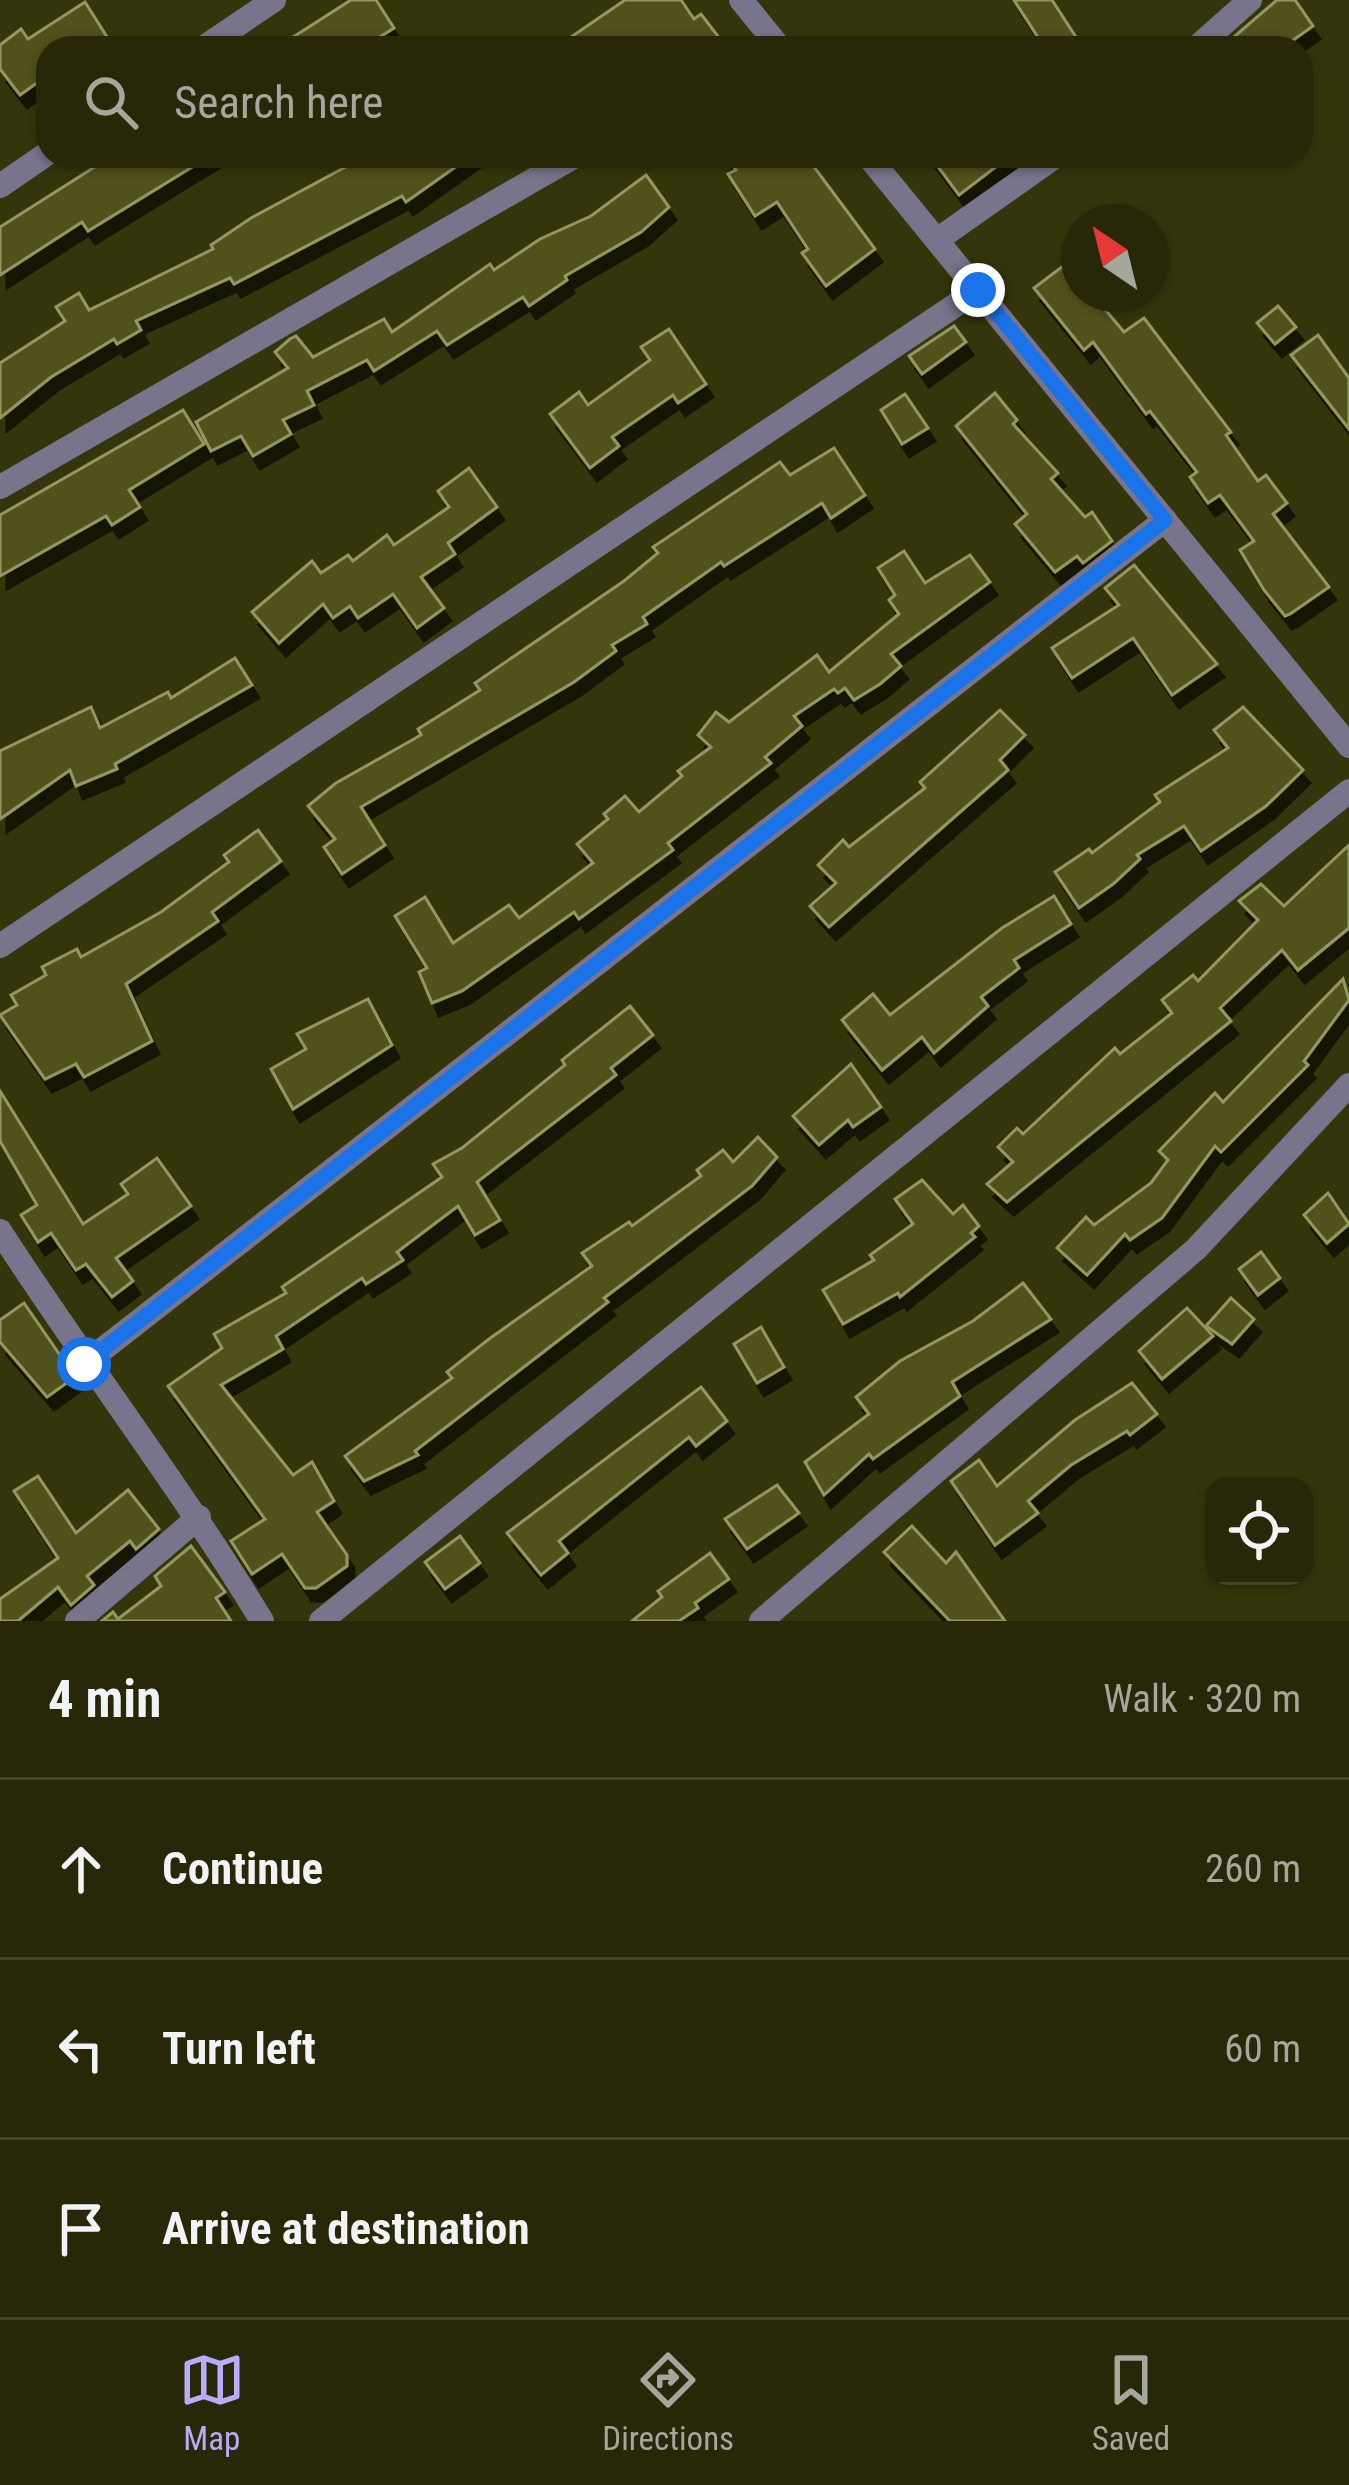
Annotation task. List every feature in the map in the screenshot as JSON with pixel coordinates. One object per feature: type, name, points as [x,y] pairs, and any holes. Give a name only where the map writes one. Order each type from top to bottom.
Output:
[{"type":"street","points":[[221,36],[274,0]]},
{"type":"street","points":[[741,0],[766,36]]},
{"type":"street","points":[[1210,36],[1250,0]]},
{"type":"street","points":[[0,186],[36,161]]},
{"type":"street","points":[[0,488],[554,168]]},
{"type":"street","points":[[878,168],[1349,746]]},
{"type":"street","points":[[937,240],[1039,168]]},
{"type":"street","points":[[0,946],[978,290]]},
{"type":"street","points":[[84,1364],[1165,520]]},
{"type":"street","points":[[320,1621],[1349,790]]},
{"type":"street","points":[[760,1621],[1196,1249],[1349,1085]]},
{"type":"street","points":[[4,1247],[84,1364],[199,1517],[262,1621]]},
{"type":"street","points":[[77,1621],[199,1517]]},
{"type":"building","points":[[351,0],[376,0],[394,28],[381,36],[295,36]]},
{"type":"building","points":[[625,0],[681,0],[694,19],[701,14],[718,36],[572,36]]},
{"type":"building","points":[[1014,0],[1052,0],[1075,36],[1037,36]]},
{"type":"building","points":[[1277,0],[1295,0],[1313,26],[1299,36],[1235,36]]},
{"type":"building","points":[[85,2],[106,36],[36,36],[36,84],[20,95],[0,69],[0,45],[21,29],[28,39]]},
{"type":"building","points":[[93,168],[190,168],[88,231],[82,222],[0,275],[0,227]]},
{"type":"building","points":[[344,168],[454,168],[406,202],[402,196],[234,284],[230,278],[136,321],[141,330],[117,344],[114,339],[51,377],[0,418],[0,363],[65,321],[56,307],[79,293],[89,310],[213,249],[211,245]]},
{"type":"building","points":[[815,168],[875,249],[826,286],[802,253],[808,249],[777,202],[755,216],[728,174]]},
{"type":"building","points":[[939,168],[994,168],[959,195]]},
{"type":"building","points":[[646,175],[669,207],[641,232],[565,276],[567,280],[529,306],[523,297],[447,345],[437,331],[374,371],[367,360],[307,391],[314,405],[283,420],[291,434],[253,456],[241,436],[211,451],[196,422],[288,368],[275,352],[290,339],[296,336],[313,357],[384,319],[392,332],[490,264],[494,270],[540,239],[591,216]]},
{"type":"building","points":[[1061,268],[1061,312],[1107,312],[1124,332],[1144,318],[1231,432],[1226,435],[1258,481],[1266,475],[1287,503],[1273,514],[1329,587],[1285,616],[1240,550],[1254,541],[1220,495],[1208,503],[1190,477],[1197,472],[1150,411],[1146,414],[1093,342],[1084,350],[1034,288]]},
{"type":"building","points":[[1278,306],[1296,327],[1275,344],[1257,323]]},
{"type":"building","points":[[954,326],[966,342],[922,374],[909,356]]},
{"type":"building","points":[[669,329],[706,384],[678,403],[673,395],[612,437],[619,446],[590,468],[550,414],[579,392],[588,405],[650,360],[641,347]]},
{"type":"building","points":[[1318,335],[1349,378],[1349,429],[1291,355]]},
{"type":"building","points":[[995,393],[1017,420],[1013,424],[1058,473],[1051,479],[1085,517],[1092,512],[1112,541],[1083,563],[1077,556],[1055,572],[1015,524],[1027,514],[956,426]]},
{"type":"building","points":[[905,394],[928,428],[902,444],[881,410]]},
{"type":"building","points":[[183,410],[204,444],[129,490],[140,507],[112,525],[106,516],[0,576],[0,515]]},
{"type":"building","points":[[834,448],[865,495],[831,518],[822,503],[724,566],[721,562],[643,617],[647,624],[612,645],[616,651],[574,682],[361,807],[385,845],[342,874],[324,847],[335,839],[308,806],[336,783],[421,735],[418,729],[480,690],[475,683],[624,581],[658,553],[653,547],[780,462],[790,475]]},
{"type":"building","points":[[469,468],[497,507],[448,543],[455,554],[421,577],[444,608],[417,628],[393,594],[358,618],[350,606],[333,618],[323,604],[279,643],[252,612],[312,561],[321,573],[348,555],[353,561],[387,535],[394,545],[449,507],[438,491]]},
{"type":"building","points":[[904,551],[925,583],[970,555],[990,582],[891,654],[901,666],[880,684],[854,700],[845,688],[838,693],[834,689],[794,716],[802,726],[765,757],[771,763],[668,843],[673,850],[579,919],[574,912],[462,991],[432,1003],[419,972],[427,968],[395,916],[425,897],[453,943],[509,905],[519,918],[593,863],[577,844],[608,819],[604,814],[625,796],[639,812],[682,776],[678,771],[711,747],[698,735],[716,712],[729,722],[817,655],[829,672],[899,614],[889,600],[895,595],[878,568]]},
{"type":"building","points":[[1134,565],[1217,664],[1172,695],[1133,638],[1072,678],[1052,648],[1119,605],[1105,588]]},
{"type":"building","points":[[235,658],[252,685],[115,764],[117,769],[76,786],[70,770],[0,819],[0,751],[91,707],[100,728],[168,692],[171,698]]},
{"type":"building","points":[[1243,707],[1303,770],[1266,806],[1201,851],[1184,826],[1137,855],[1140,859],[1113,884],[1079,908],[1055,872],[1089,849],[1092,853],[1160,802],[1155,795],[1228,748],[1214,730]]},
{"type":"building","points":[[1000,710],[1025,735],[1000,760],[1008,770],[829,927],[810,906],[836,883],[818,865],[843,840],[849,847],[925,788],[920,782]]},
{"type":"building","points":[[258,830],[281,861],[212,912],[218,921],[126,984],[152,1041],[84,1077],[76,1064],[45,1079],[0,1015],[17,1005],[11,995],[46,975],[42,967],[77,949],[81,957],[161,912],[229,862],[224,855]]},
{"type":"building","points":[[1349,845],[1349,928],[1298,970],[1282,950],[1220,1008],[1231,1021],[1007,1202],[987,1184],[1013,1162],[998,1147],[1017,1128],[1023,1134],[1115,1048],[1120,1054],[1172,1013],[1162,1000],[1193,975],[1198,981],[1258,920],[1239,901],[1261,884],[1284,906]]},
{"type":"building","points":[[1054,896],[1071,924],[1014,960],[1019,968],[981,997],[988,1006],[934,1053],[922,1037],[882,1070],[842,1020],[873,994],[890,1015],[1002,928]]},
{"type":"building","points":[[1343,979],[1349,1000],[1304,1061],[1308,1065],[1221,1152],[1215,1146],[1162,1218],[1130,1240],[1125,1234],[1087,1275],[1057,1248],[1086,1217],[1094,1225],[1151,1183],[1168,1160],[1159,1151],[1215,1093],[1223,1102]]},
{"type":"building","points":[[368,999],[392,1045],[293,1109],[271,1069],[306,1049],[297,1034]]},
{"type":"building","points":[[630,1006],[653,1035],[611,1068],[616,1075],[477,1182],[500,1220],[475,1235],[458,1206],[397,1252],[403,1260],[366,1284],[362,1278],[276,1336],[283,1349],[221,1385],[293,1475],[312,1462],[334,1501],[317,1512],[347,1555],[347,1566],[316,1588],[305,1588],[282,1554],[252,1574],[231,1541],[265,1519],[168,1386],[222,1348],[214,1334],[286,1293],[282,1287],[442,1177],[433,1164],[462,1148]]},
{"type":"building","points":[[851,1064],[881,1107],[853,1127],[848,1120],[819,1145],[793,1116]]},
{"type":"building","points":[[0,1091],[83,1224],[128,1194],[121,1184],[157,1158],[191,1206],[116,1258],[133,1281],[112,1297],[86,1264],[76,1270],[51,1233],[38,1242],[21,1215],[37,1205],[0,1141]]},
{"type":"building","points":[[758,1137],[777,1157],[752,1186],[604,1298],[608,1302],[415,1451],[418,1455],[364,1481],[345,1456],[452,1378],[447,1372],[489,1339],[592,1266],[582,1253],[629,1222],[632,1226],[701,1176],[697,1170],[723,1150],[733,1162]]},
{"type":"building","points":[[922,1180],[953,1214],[963,1205],[979,1226],[971,1233],[975,1237],[900,1297],[898,1293],[843,1324],[823,1290],[874,1260],[870,1255],[913,1224],[895,1199]]},
{"type":"building","points":[[1328,1193],[1349,1224],[1327,1243],[1304,1215]]},
{"type":"building","points":[[1261,1252],[1280,1278],[1258,1295],[1239,1269]]},
{"type":"building","points":[[1023,1283],[1051,1319],[952,1382],[960,1396],[873,1459],[869,1454],[824,1495],[805,1462],[869,1414],[856,1397],[900,1361],[973,1321]]},
{"type":"building","points":[[1231,1298],[1254,1319],[1232,1344],[1206,1326]]},
{"type":"building","points":[[24,1303],[75,1377],[47,1397],[0,1342],[0,1320]]},
{"type":"building","points":[[1187,1308],[1213,1336],[1162,1379],[1139,1351]]},
{"type":"building","points":[[761,1327],[784,1367],[757,1383],[734,1344]]},
{"type":"building","points":[[1132,1383],[1157,1414],[1130,1435],[1127,1431],[1071,1465],[1028,1501],[1038,1513],[995,1545],[951,1481],[979,1460],[997,1486],[1075,1420]]},
{"type":"building","points":[[701,1387],[727,1421],[696,1446],[689,1437],[559,1541],[568,1553],[541,1575],[507,1533]]},
{"type":"building","points":[[38,1476],[76,1533],[128,1490],[159,1529],[136,1549],[130,1541],[87,1576],[94,1585],[71,1605],[58,1587],[18,1621],[0,1621],[0,1599],[58,1558],[14,1491]]},
{"type":"building","points":[[777,1485],[799,1513],[747,1549],[725,1519]]},
{"type":"building","points":[[912,1526],[946,1563],[956,1552],[1005,1621],[950,1621],[884,1552]]},
{"type":"building","points":[[460,1536],[480,1563],[445,1589],[425,1562]]},
{"type":"building","points":[[191,1546],[225,1592],[216,1598],[231,1621],[102,1621],[113,1612],[118,1619],[161,1586],[155,1576]]},
{"type":"building","points":[[710,1553],[729,1579],[695,1603],[698,1608],[679,1621],[632,1621],[662,1597],[658,1591]]},
{"type":"route","points":[[84,1364],[1165,520],[978,290]]}]
